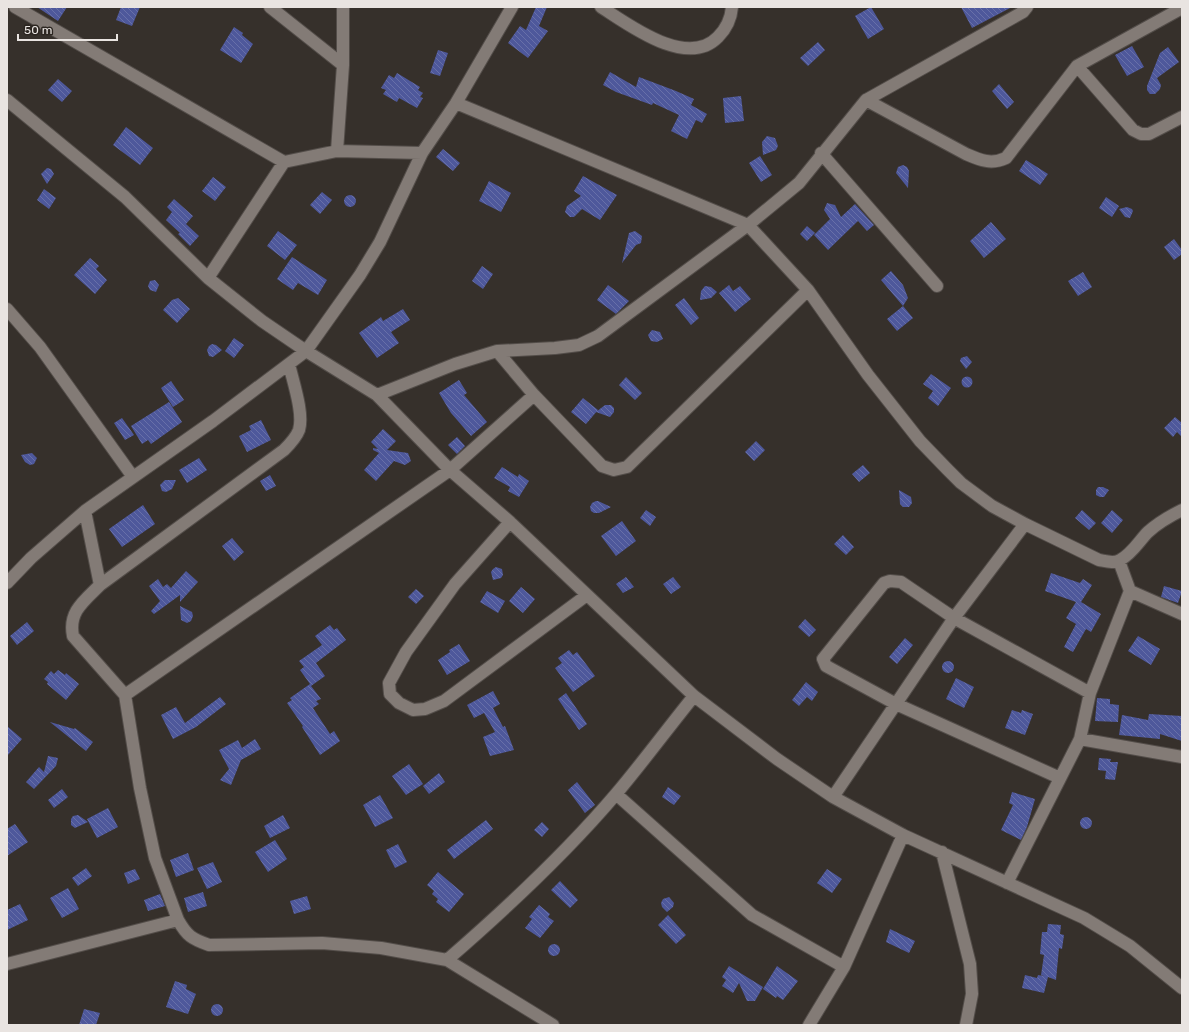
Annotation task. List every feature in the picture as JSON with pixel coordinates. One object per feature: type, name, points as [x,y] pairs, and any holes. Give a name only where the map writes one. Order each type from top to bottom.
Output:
[{"type":"street","points":[[15,7],[284,162],[337,151],[422,154]]},
{"type":"street","points":[[270,7],[343,65]]},
{"type":"street","points":[[337,151],[343,65],[343,7]]},
{"type":"street","points":[[7,583],[31,558],[86,511],[213,421],[306,351],[360,275],[380,242],[422,154],[456,103],[512,7]]},
{"type":"street","points":[[601,7],[649,38],[680,48],[702,48],[715,40],[726,29],[732,7]]},
{"type":"street","points":[[377,395],[455,364],[497,350],[567,347],[579,345],[598,336],[748,225],[800,183],[822,153],[866,100],[1023,12],[1026,7]]},
{"type":"street","points":[[866,100],[966,154],[982,161],[996,162],[1006,158],[1077,66],[1182,8]]},
{"type":"street","points":[[1077,66],[1133,130],[1141,134],[1149,134],[1182,117]]},
{"type":"street","points":[[7,100],[125,197],[208,278],[262,321],[306,351],[377,395],[450,470],[510,522],[694,696],[777,759],[832,797],[903,835],[1084,918],[1130,946],[1182,988]]},
{"type":"street","points":[[456,103],[748,225],[808,290],[868,375],[920,441],[961,483],[992,506],[1025,524],[1099,560],[1109,562],[1119,561],[1130,552],[1149,531],[1168,517],[1182,510]]},
{"type":"street","points":[[822,153],[937,286]]},
{"type":"street","points":[[208,278],[284,162]]},
{"type":"street","points":[[497,350],[534,396],[602,466],[614,470],[627,467],[808,290]]},
{"type":"street","points":[[7,309],[40,347],[133,477]]},
{"type":"street","points":[[289,364],[301,418],[299,430],[294,440],[284,450],[100,585],[81,603],[74,615],[71,626],[73,636],[125,695],[140,788],[155,858],[178,920],[186,934],[196,941],[209,945],[322,943],[381,948],[447,960],[553,1025]]},
{"type":"street","points":[[125,695],[450,470],[534,396]]},
{"type":"street","points":[[86,511],[100,585]]},
{"type":"street","points":[[510,522],[455,584],[406,652],[389,683],[390,694],[399,703],[413,710],[425,709],[444,701],[587,595]]},
{"type":"street","points":[[832,797],[954,618],[1025,524]]},
{"type":"street","points":[[1007,883],[1080,739],[1090,693],[1130,591],[1119,561]]},
{"type":"street","points":[[1060,778],[896,704],[826,666],[823,659],[884,583],[890,581],[901,582],[954,618],[1090,693]]},
{"type":"street","points":[[1130,591],[1182,614]]},
{"type":"street","points":[[447,960],[502,912],[544,872],[616,794],[694,696]]},
{"type":"street","points":[[1080,739],[1182,757]]},
{"type":"street","points":[[616,794],[752,916],[844,967]]},
{"type":"street","points":[[809,1025],[844,967],[903,835]]},
{"type":"street","points":[[942,852],[970,964],[972,994],[966,1025]]},
{"type":"street","points":[[7,964],[178,920]]},
{"type":"building","points":[[37,7],[67,7],[58,21]]},
{"type":"building","points":[[121,7],[140,7],[132,26],[116,20]]},
{"type":"building","points":[[536,7],[547,7],[539,26],[548,31],[528,58],[508,43],[520,26],[526,30]]},
{"type":"building","points":[[871,7],[884,29],[868,39],[855,16]]},
{"type":"building","points":[[961,7],[1012,7],[972,28]]},
{"type":"building","points":[[234,27],[243,33],[242,35],[253,44],[241,63],[220,50]]},
{"type":"building","points":[[818,42],[825,50],[808,66],[800,58]]},
{"type":"building","points":[[1132,46],[1144,67],[1127,76],[1115,55]]},
{"type":"building","points":[[1168,47],[1179,62],[1157,78],[1161,85],[1160,89],[1155,94],[1150,94],[1147,90],[1147,86],[1160,53]]},
{"type":"building","points":[[438,50],[448,53],[440,76],[430,73]]},
{"type":"building","points":[[610,72],[636,87],[639,77],[676,91],[694,99],[691,105],[707,114],[702,123],[696,120],[687,139],[671,131],[679,115],[653,103],[652,105],[616,92],[603,85]]},
{"type":"building","points":[[397,73],[420,87],[418,90],[423,93],[420,97],[423,98],[417,108],[399,98],[397,102],[383,94],[386,90],[381,88],[389,75],[394,78]]},
{"type":"building","points":[[58,79],[72,91],[62,102],[48,90]]},
{"type":"building","points":[[999,84],[1014,102],[1007,109],[992,91]]},
{"type":"building","points":[[741,96],[744,121],[725,123],[723,98]]},
{"type":"building","points":[[126,127],[153,148],[140,165],[113,145]]},
{"type":"building","points":[[767,136],[775,138],[778,146],[776,150],[763,155],[762,142]]},
{"type":"building","points":[[443,149],[460,163],[453,171],[436,157]]},
{"type":"building","points":[[760,156],[772,175],[761,182],[749,163]]},
{"type":"building","points":[[1026,160],[1048,174],[1040,185],[1019,171]]},
{"type":"building","points":[[903,165],[907,167],[909,171],[908,188],[896,173],[898,167]]},
{"type":"building","points":[[47,168],[51,169],[54,174],[47,184],[41,174]]},
{"type":"building","points":[[583,176],[617,195],[600,220],[582,209],[574,217],[570,217],[565,212],[567,206],[581,196],[574,191]]},
{"type":"building","points":[[213,177],[226,187],[215,201],[202,191]]},
{"type":"building","points":[[489,181],[511,193],[501,212],[479,201]]},
{"type":"building","points":[[44,189],[56,198],[49,209],[37,200]]},
{"type":"building","points":[[322,192],[332,200],[320,214],[310,205]]},
{"type":"building","points":[[352,195],[355,196],[355,206],[348,207],[345,206],[344,199],[345,196]]},
{"type":"building","points":[[1106,197],[1119,206],[1112,217],[1099,208]]},
{"type":"building","points":[[174,199],[193,216],[186,224],[199,236],[190,246],[178,234],[180,233],[166,220],[172,212],[167,207]]},
{"type":"building","points":[[827,203],[835,205],[841,217],[855,204],[874,225],[867,231],[858,221],[828,250],[814,235],[830,219],[824,210]]},
{"type":"building","points":[[1127,207],[1133,211],[1130,218],[1125,217],[1119,209]]},
{"type":"building","points":[[991,222],[1006,239],[984,258],[970,241]]},
{"type":"building","points":[[807,226],[815,233],[807,241],[800,234]]},
{"type":"building","points":[[278,231],[297,245],[285,260],[267,246]]},
{"type":"building","points":[[635,231],[642,236],[641,243],[636,245],[622,263],[629,233]]},
{"type":"building","points":[[1174,239],[1182,250],[1182,254],[1174,260],[1164,247]]},
{"type":"building","points":[[292,257],[327,280],[318,295],[298,283],[293,290],[277,279]]},
{"type":"building","points":[[90,258],[99,266],[96,269],[107,280],[95,294],[74,275]]},
{"type":"building","points":[[482,266],[493,274],[483,289],[472,281]]},
{"type":"building","points":[[891,271],[903,285],[908,298],[903,306],[881,280]]},
{"type":"building","points":[[1083,272],[1092,287],[1078,296],[1068,281]]},
{"type":"building","points":[[155,280],[159,285],[156,292],[150,290],[148,286],[150,281]]},
{"type":"building","points":[[608,285],[629,301],[616,314],[597,300]]},
{"type":"building","points":[[729,285],[733,291],[740,286],[751,299],[735,312],[719,293]]},
{"type":"building","points":[[705,286],[711,287],[717,292],[711,298],[700,300],[701,291]]},
{"type":"building","points":[[178,298],[190,309],[177,323],[163,310],[172,300]]},
{"type":"building","points":[[684,298],[699,318],[691,325],[675,305]]},
{"type":"building","points":[[903,306],[913,318],[897,331],[887,319]]},
{"type":"building","points":[[403,309],[410,320],[391,332],[399,343],[377,358],[359,333],[381,317],[383,321]]},
{"type":"building","points":[[652,330],[660,332],[663,339],[657,342],[651,341],[648,335]]},
{"type":"building","points":[[234,338],[244,345],[234,358],[225,351]]},
{"type":"building","points":[[212,344],[216,345],[222,350],[213,357],[209,356],[207,350]]},
{"type":"building","points":[[967,356],[972,362],[966,369],[960,361],[961,358]]},
{"type":"building","points":[[931,374],[951,388],[938,406],[928,398],[933,391],[923,384]]},
{"type":"building","points":[[626,377],[642,393],[635,400],[619,385]]},
{"type":"building","points":[[965,377],[969,377],[971,378],[971,386],[965,387],[962,384],[962,380]]},
{"type":"building","points":[[459,380],[467,393],[464,395],[487,422],[471,436],[451,413],[439,393]]},
{"type":"building","points":[[171,381],[184,400],[173,407],[161,388]]},
{"type":"building","points":[[583,398],[598,410],[586,424],[571,412]]},
{"type":"building","points":[[169,402],[182,422],[151,444],[148,440],[142,444],[131,426]]},
{"type":"building","points":[[605,405],[611,405],[614,408],[614,412],[610,417],[596,412]]},
{"type":"building","points":[[1175,417],[1182,423],[1182,437],[1177,432],[1173,437],[1164,428]]},
{"type":"building","points":[[122,418],[134,435],[125,440],[114,423]]},
{"type":"building","points":[[261,420],[271,440],[247,452],[239,436],[251,430],[249,426]]},
{"type":"building","points":[[383,429],[396,441],[387,450],[408,453],[411,461],[405,465],[394,461],[376,481],[364,470],[379,453],[373,450],[373,448],[378,449],[371,442]]},
{"type":"building","points":[[457,437],[465,446],[457,454],[448,445]]},
{"type":"building","points":[[756,441],[765,450],[754,461],[745,452]]},
{"type":"building","points":[[32,453],[37,458],[34,464],[30,465],[25,462],[21,455]]},
{"type":"building","points":[[199,458],[207,470],[187,483],[179,470]]},
{"type":"building","points":[[863,465],[870,473],[859,482],[852,474]]},
{"type":"building","points":[[502,467],[518,477],[519,474],[529,481],[519,497],[508,491],[510,487],[494,478]]},
{"type":"building","points":[[270,475],[276,486],[266,491],[260,481]]},
{"type":"building","points":[[165,480],[176,480],[172,489],[166,492],[162,491],[160,485]]},
{"type":"building","points":[[1098,487],[1103,487],[1109,490],[1104,497],[1096,495],[1096,490]]},
{"type":"building","points":[[899,490],[911,497],[912,503],[909,507],[903,507],[900,504]]},
{"type":"building","points":[[596,501],[611,507],[599,513],[594,513],[591,511],[590,507],[592,503]]},
{"type":"building","points":[[143,505],[155,524],[122,547],[109,529]]},
{"type":"building","points":[[646,510],[656,517],[650,526],[640,518]]},
{"type":"building","points":[[1082,510],[1096,523],[1089,530],[1075,518]]},
{"type":"building","points":[[1112,510],[1123,520],[1112,533],[1101,523]]},
{"type":"building","points":[[622,521],[636,541],[616,556],[601,536]]},
{"type":"building","points":[[843,535],[854,547],[846,555],[834,544]]},
{"type":"building","points":[[232,538],[244,552],[234,561],[222,546]]},
{"type":"building","points":[[496,567],[502,569],[503,575],[501,578],[493,580],[491,572]]},
{"type":"building","points":[[186,571],[198,582],[180,602],[180,595],[154,614],[151,611],[160,601],[149,586],[158,579],[163,587],[167,584],[171,588]]},
{"type":"building","points":[[1051,573],[1080,583],[1083,579],[1092,585],[1081,602],[1101,614],[1091,632],[1086,629],[1073,652],[1064,647],[1076,624],[1066,618],[1076,602],[1045,591]]},
{"type":"building","points":[[626,577],[634,587],[623,593],[616,584]]},
{"type":"building","points":[[673,577],[681,587],[671,594],[663,584]]},
{"type":"building","points":[[1164,586],[1182,591],[1178,603],[1161,597]]},
{"type":"building","points":[[521,587],[535,599],[523,613],[509,601]]},
{"type":"building","points":[[416,589],[424,596],[416,604],[408,597]]},
{"type":"building","points":[[487,591],[505,601],[498,613],[480,602]]},
{"type":"building","points":[[180,606],[192,612],[193,616],[191,621],[187,623],[181,620]]},
{"type":"building","points":[[805,619],[816,630],[809,637],[798,627]]},
{"type":"building","points":[[27,622],[34,631],[17,645],[10,636]]},
{"type":"building","points":[[330,625],[334,630],[337,628],[346,640],[316,663],[325,676],[311,686],[321,699],[316,701],[319,704],[313,708],[330,734],[334,731],[340,741],[320,755],[287,703],[292,700],[290,698],[310,684],[300,670],[304,667],[299,661],[322,645],[315,636]]},
{"type":"building","points":[[1138,636],[1160,649],[1151,665],[1128,651]]},
{"type":"building","points":[[905,638],[913,645],[897,664],[889,657]]},
{"type":"building","points":[[459,644],[470,661],[447,675],[438,660],[450,652],[449,650]]},
{"type":"building","points":[[569,650],[573,655],[577,652],[595,676],[573,692],[555,668],[562,663],[558,658]]},
{"type":"building","points":[[950,661],[953,662],[953,672],[946,673],[943,672],[942,665],[943,662]]},
{"type":"building","points":[[58,670],[65,675],[66,673],[79,684],[66,700],[47,684],[48,682],[44,679],[51,671],[54,674]]},
{"type":"building","points":[[956,678],[974,687],[964,708],[946,699]]},
{"type":"building","points":[[806,682],[818,692],[812,701],[807,697],[799,706],[792,700]]},
{"type":"building","points":[[493,691],[500,704],[493,708],[503,727],[505,726],[514,750],[490,756],[483,737],[495,732],[484,713],[474,718],[467,705]]},
{"type":"building","points":[[566,693],[587,724],[579,730],[558,699]]},
{"type":"building","points":[[220,697],[226,704],[196,727],[173,739],[161,715],[176,707],[185,723]]},
{"type":"building","points":[[1097,698],[1110,699],[1110,704],[1119,705],[1118,722],[1095,721]]},
{"type":"building","points":[[1012,710],[1021,713],[1022,710],[1033,714],[1025,735],[1005,728]]},
{"type":"building","points":[[1149,714],[1182,716],[1182,741],[1160,734],[1160,739],[1119,735],[1122,715],[1148,720]]},
{"type":"building","points":[[50,722],[74,729],[75,728],[93,742],[86,751]]},
{"type":"building","points":[[7,726],[22,739],[7,756]]},
{"type":"building","points":[[255,739],[261,749],[241,760],[231,785],[220,780],[229,769],[219,750],[238,740],[242,748]]},
{"type":"building","points":[[48,756],[58,758],[56,766],[34,789],[26,782],[39,767],[44,772]]},
{"type":"building","points":[[1099,758],[1111,759],[1110,762],[1118,762],[1115,780],[1105,779],[1106,771],[1098,770]]},
{"type":"building","points":[[409,764],[423,784],[406,795],[392,776]]},
{"type":"building","points":[[439,773],[445,782],[429,794],[423,786]]},
{"type":"building","points":[[577,782],[595,805],[585,813],[568,790]]},
{"type":"building","points":[[668,787],[681,796],[674,805],[662,797]]},
{"type":"building","points":[[62,789],[68,797],[54,808],[48,800]]},
{"type":"building","points":[[1012,792],[1035,799],[1027,827],[1021,840],[1001,830],[1013,805],[1009,803]]},
{"type":"building","points":[[380,795],[393,818],[375,827],[363,805]]},
{"type":"building","points":[[108,808],[118,827],[97,838],[87,819]]},
{"type":"building","points":[[78,815],[88,822],[75,828],[71,825],[71,819],[73,816]]},
{"type":"building","points":[[283,815],[290,828],[270,838],[264,826]]},
{"type":"building","points":[[1084,817],[1088,817],[1092,823],[1088,829],[1084,829],[1080,825],[1080,821]]},
{"type":"building","points":[[486,820],[493,829],[454,859],[447,850]]},
{"type":"building","points":[[542,822],[549,829],[542,837],[534,830]]},
{"type":"building","points":[[15,824],[28,842],[7,856],[7,829]]},
{"type":"building","points":[[275,840],[287,859],[268,872],[255,852]]},
{"type":"building","points":[[398,844],[407,862],[395,868],[386,850]]},
{"type":"building","points":[[188,853],[194,870],[176,877],[170,860]]},
{"type":"building","points":[[213,862],[222,882],[207,889],[197,868]]},
{"type":"building","points":[[86,868],[92,876],[78,886],[72,878]]},
{"type":"building","points":[[135,869],[140,879],[128,884],[124,873]]},
{"type":"building","points":[[827,869],[842,879],[832,893],[817,883]]},
{"type":"building","points":[[438,872],[464,894],[449,912],[436,902],[438,899],[432,894],[434,891],[427,885]]},
{"type":"building","points":[[560,881],[578,900],[570,908],[551,890]]},
{"type":"building","points":[[68,888],[79,909],[62,918],[50,898]]},
{"type":"building","points":[[203,892],[207,906],[188,912],[184,898]]},
{"type":"building","points":[[160,894],[165,906],[148,911],[144,900]]},
{"type":"building","points":[[307,896],[311,909],[294,914],[290,901]]},
{"type":"building","points":[[669,897],[674,903],[673,907],[667,912],[662,907],[661,903],[663,899]]},
{"type":"building","points":[[20,904],[28,920],[7,930],[7,910]]},
{"type":"building","points":[[539,905],[550,914],[548,917],[554,921],[540,938],[525,928],[532,919],[529,917]]},
{"type":"building","points":[[668,915],[686,935],[676,944],[658,925]]},
{"type":"building","points":[[1048,924],[1061,925],[1060,934],[1064,935],[1062,949],[1059,948],[1056,980],[1048,977],[1044,993],[1022,988],[1025,975],[1037,978],[1038,975],[1044,976],[1041,975],[1044,955],[1040,954],[1042,932],[1047,932]]},
{"type":"building","points":[[890,929],[915,941],[909,953],[886,942]]},
{"type":"building","points":[[556,944],[559,945],[559,955],[552,956],[549,955],[548,948],[549,945]]},
{"type":"building","points":[[729,966],[763,987],[755,1001],[747,1001],[739,983],[733,993],[722,986],[726,980],[722,977]]},
{"type":"building","points":[[777,966],[798,981],[783,1000],[777,996],[776,998],[763,989]]},
{"type":"building","points":[[175,981],[187,985],[186,989],[196,994],[188,1014],[166,1007]]},
{"type":"building","points":[[215,1004],[219,1004],[223,1010],[219,1016],[215,1016],[211,1012],[211,1008]]},
{"type":"building","points":[[84,1009],[100,1013],[96,1025],[79,1025]]}]
